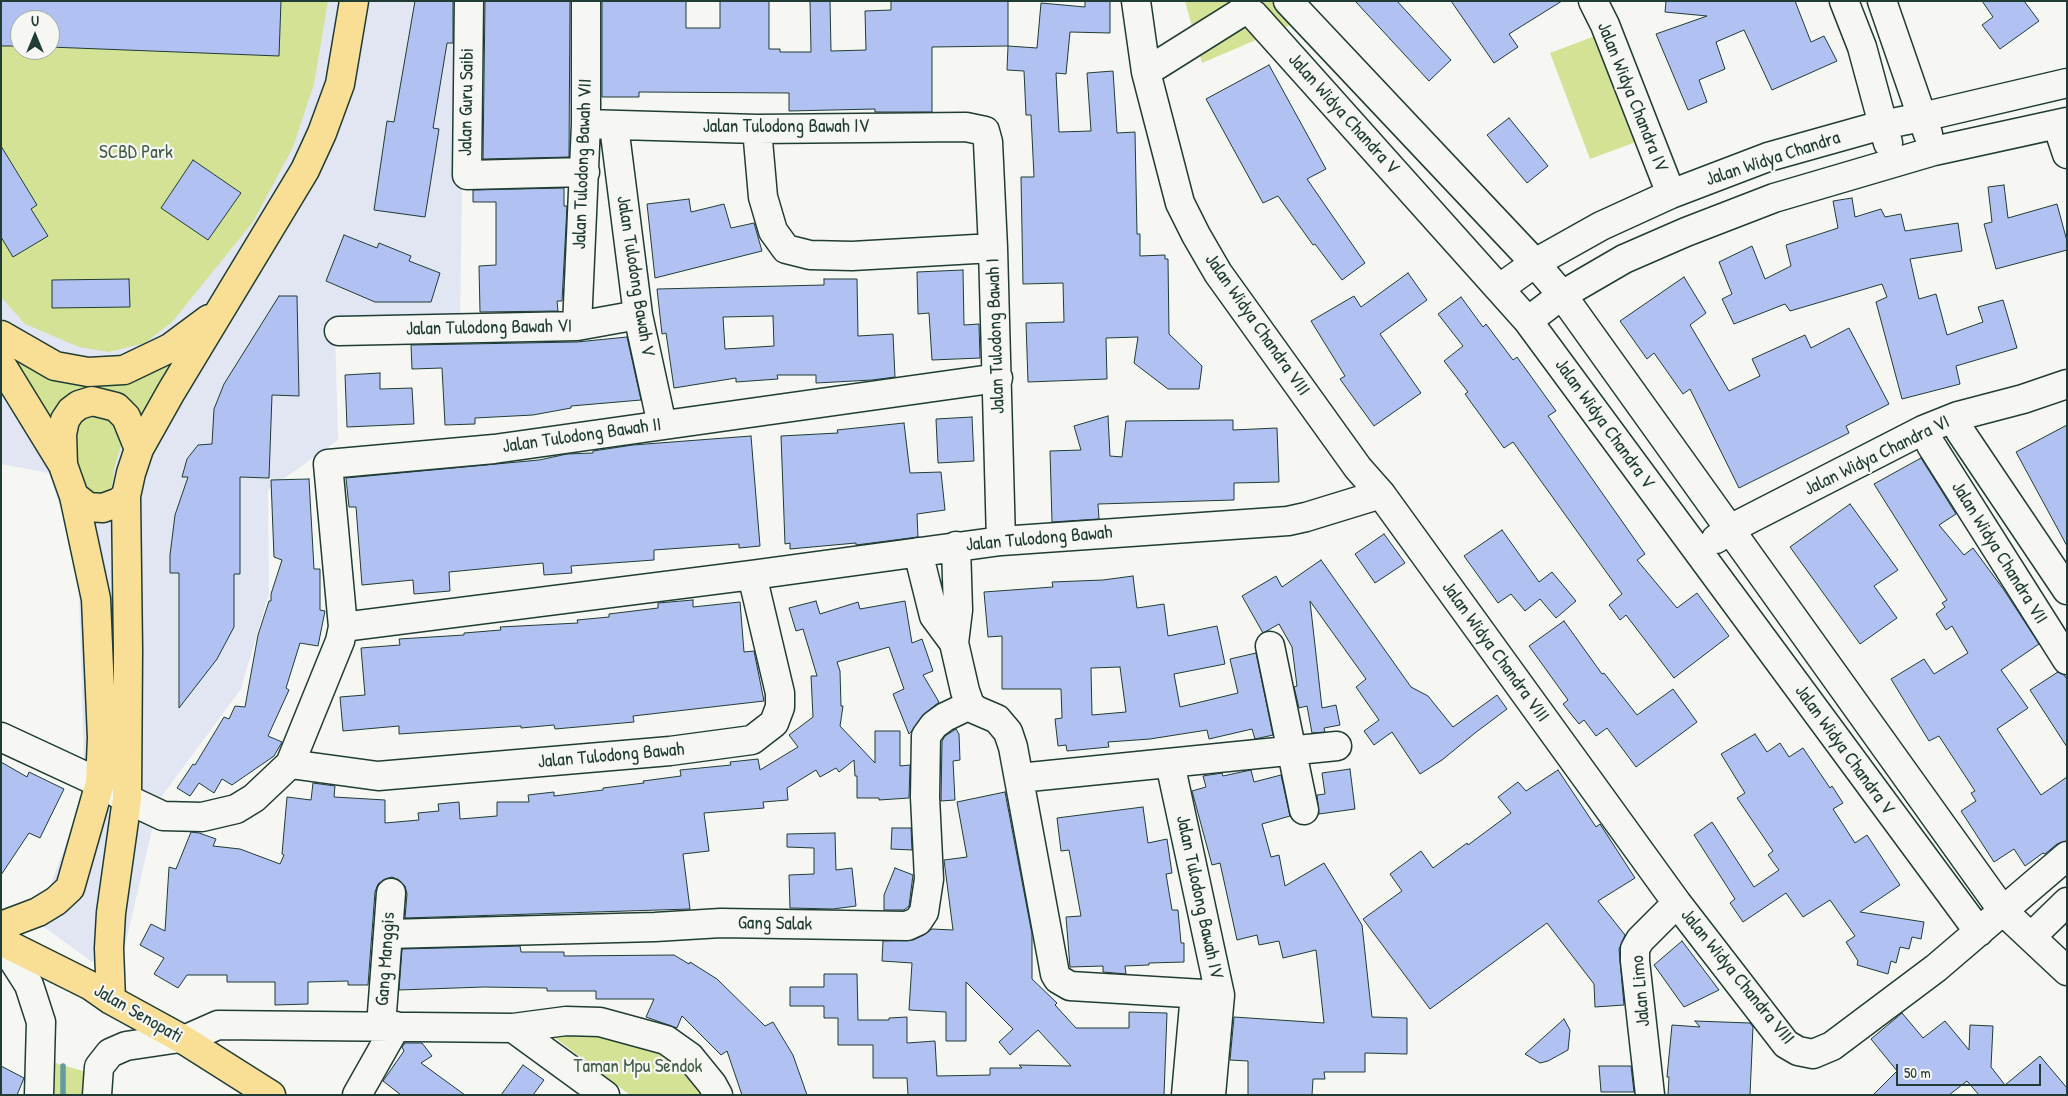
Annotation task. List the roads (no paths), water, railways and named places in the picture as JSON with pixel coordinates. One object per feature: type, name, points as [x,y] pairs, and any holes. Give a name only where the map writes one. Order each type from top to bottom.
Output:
[{"type":"main road","points":[[111,1000],[109,948],[111,913],[127,799],[126,496],[139,449],[218,312],[305,170],[322,133],[340,84],[354,1]]},
{"type":"main road","points":[[1,335],[55,366],[88,372],[124,370],[170,348],[218,312]]},
{"type":"main road","points":[[1,364],[63,465],[74,496],[96,600],[102,738],[100,782],[70,888],[56,901],[38,912],[1,926]]},
{"type":"main road","points":[[63,465],[62,434],[65,420],[71,411],[79,405],[92,401],[116,407],[126,417],[139,449]]},
{"type":"main road","points":[[74,496],[88,507],[103,508],[119,502],[126,496]]},
{"type":"main road","name":"Jalan Senopati","points":[[1,941],[91,986],[111,1000],[182,1039],[272,1095]]},
{"type":"street","name":"Jalan Guru Saibi","points":[[469,1],[467,174],[584,172]]},
{"type":"street","name":"Jalan Tulodong Bawah VII","points":[[577,326],[586,124],[586,1]]},
{"type":"street","name":"Jalan Widya Chandra VIII","points":[[1136,1],[1144,62],[1180,203],[1218,273],[1358,468],[1381,494],[1677,902],[1786,1044],[1798,1052],[1813,1054],[1832,1046],[1936,968],[2003,911]]},
{"type":"street","name":"Jalan Widya Chandra V","points":[[1288,1],[1536,263],[1562,295],[2003,911],[2067,971]]},
{"type":"street","name":"Jalan Widya Chandra IV","points":[[1593,1],[1605,25],[1671,194]]},
{"type":"street","points":[[1844,1],[1862,47],[1893,163]]},
{"type":"street","points":[[1882,1],[1934,151]]},
{"type":"street","name":"Jalan Widya Chandra V","points":[[1144,62],[1174,56],[1240,13],[1247,12],[1254,15],[1528,321],[1979,932]]},
{"type":"street","name":"Jalan Widya Chandra","points":[[1500,288],[1536,263],[1602,226],[1671,194],[1768,157],[1882,125],[2067,83]]},
{"type":"street","name":"Jalan Widya Chandra","points":[[1528,321],[1562,295],[1624,260],[1686,232],[1774,198],[1934,151],[2062,123]]},
{"type":"street","points":[[2062,123],[2067,154]]},
{"type":"street","name":"Jalan Tulodong Bawah IV","points":[[586,124],[757,129],[966,127],[985,131]]},
{"type":"street","name":"Jalan Tulodong Bawah V","points":[[614,126],[638,315],[662,425]]},
{"type":"street","points":[[757,129],[762,197],[773,230],[786,249],[810,255],[852,256],[993,248]]},
{"type":"street","name":"Jalan Tulodong Bawah I","points":[[985,131],[988,142],[993,248],[1001,541]]},
{"type":"street","name":"Jalan Tulodong Bawah VI","points":[[339,331],[577,326],[638,315]]},
{"type":"street","name":"Jalan Tulodong Bawah II","points":[[343,627],[328,464],[494,449],[998,378]]},
{"type":"street","name":"Jalan Widya Chandra VI","points":[[1703,558],[1735,536],[1923,430],[1958,416],[2024,399],[2067,384]]},
{"type":"street","name":"Jalan Widya Chandra VI","points":[[1735,536],[1960,431],[2028,416],[2067,402]]},
{"type":"street","name":"Jalan Widya Chandra VII","points":[[1960,431],[2067,590]]},
{"type":"street","name":"Jalan Widya Chandra VII","points":[[1931,445],[2067,660]]},
{"type":"street","points":[[1326,510],[1346,487],[1358,468]]},
{"type":"street","name":"Jalan Tulodong Bawah","points":[[343,627],[752,575],[956,546],[1001,541],[1288,521],[1381,494]]},
{"type":"street","points":[[956,546],[958,610],[954,643],[970,705]]},
{"type":"street","points":[[918,552],[934,616],[954,643]]},
{"type":"street","name":"Jalan Tulodong Bawah","points":[[290,764],[378,776],[670,751],[752,740],[774,723],[780,707],[780,693],[752,575]]},
{"type":"street","points":[[1,737],[100,782],[127,799],[163,816],[202,817],[236,809],[254,798],[290,764],[340,641],[343,627]]},
{"type":"street","points":[[1270,646],[1304,810]]},
{"type":"street","name":"Jalan Tulodong Bawah IV","points":[[970,705],[997,720],[1008,732],[1013,746],[1056,974],[1058,979],[1070,986],[1207,995],[1170,763]]},
{"type":"street","name":"Gang Salak","points":[[388,934],[655,927],[721,923],[907,926],[918,921],[924,912],[929,879],[925,797],[926,736],[934,725],[945,717],[970,705]]},
{"type":"street","points":[[1019,778],[1338,746]]},
{"type":"street","points":[[2003,911],[2067,856]]},
{"type":"street","name":"Gang Manggis","points":[[389,1026],[388,934],[391,893]]},
{"type":"street","name":"Jalan Limo","points":[[1650,1095],[1650,1078],[1635,949],[1640,940],[1677,902]]},
{"type":"street","points":[[2031,937],[2067,902]]},
{"type":"street","points":[[1,941],[29,984],[41,1022],[39,1095]]},
{"type":"street","points":[[1186,1095],[1207,995]]},
{"type":"street","points":[[1207,995],[1211,1095]]},
{"type":"street","points":[[97,1095],[99,1067],[110,1053],[126,1046],[182,1039],[218,1025],[513,1028],[566,1021],[600,1022],[666,1040],[690,1057],[712,1084],[718,1095]]},
{"type":"street","points":[[357,1095],[389,1026]]},
{"type":"street","points":[[513,1028],[605,1095]]},
{"type":"waterway","points":[[63,1066],[63,1095]]},
{"type":"park label","name":"SCBD Park","points":[[136,153]]},
{"type":"park label","name":"Taman Mpu Sendok","points":[[638,1067]]}]
